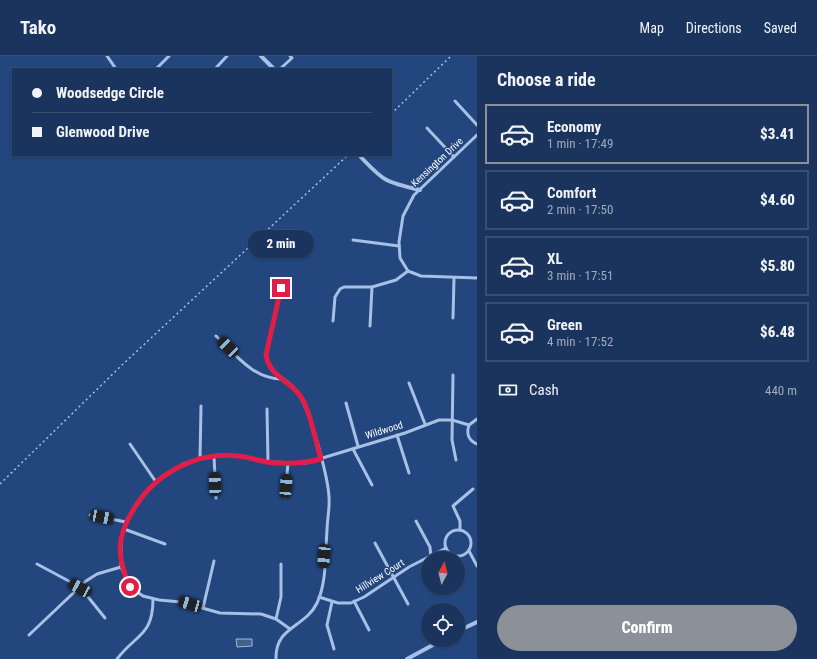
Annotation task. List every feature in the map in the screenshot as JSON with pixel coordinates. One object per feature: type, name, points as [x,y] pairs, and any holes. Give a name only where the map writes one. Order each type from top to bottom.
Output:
[{"type":"street","points":[[261,56],[273,68]]},
{"type":"street","points":[[359,156],[385,180],[420,190]]},
{"type":"street","points":[[465,628],[477,622]]},
{"type":"street","points":[[407,659],[429,647]]},
{"type":"lane","points":[[107,56],[115,68]]},
{"type":"lane","points":[[157,68],[169,56]]},
{"type":"lane","points":[[216,68],[227,56]]},
{"type":"lane","points":[[281,68],[292,58],[290,56]]},
{"type":"lane","points":[[455,101],[477,125]]},
{"type":"lane","points":[[427,128],[454,157]]},
{"type":"lane","name":"Kensington Drive","points":[[408,271],[400,258],[399,246],[403,216],[414,195],[477,135]]},
{"type":"lane","points":[[353,240],[399,246]]},
{"type":"lane","points":[[333,321],[335,297],[340,289],[344,287],[372,287],[396,280],[408,271],[421,276],[477,278]]},
{"type":"lane","points":[[453,318],[454,278]]},
{"type":"lane","points":[[370,326],[372,287]]},
{"type":"lane","points":[[276,659],[277,644],[280,637],[308,616],[319,597],[322,586],[329,498],[321,459],[304,402],[297,391],[273,372],[268,364],[266,355],[281,288]]},
{"type":"lane","points":[[216,336],[251,369],[273,380],[283,379]]},
{"type":"lane","points":[[453,375],[452,443],[456,460]]},
{"type":"lane","points":[[409,383],[425,424]]},
{"type":"lane","points":[[346,403],[358,446]]},
{"type":"lane","points":[[200,459],[201,406]]},
{"type":"lane","points":[[267,409],[268,462]]},
{"type":"lane","name":"Wildwood","points":[[121,566],[121,538],[126,522],[137,503],[156,482],[182,464],[214,456],[240,456],[268,462],[306,463],[397,435],[425,424],[440,420],[452,420]]},
{"type":"lane","points":[[452,420],[469,425],[477,420]]},
{"type":"lane","points":[[469,425],[468,437],[477,444]]},
{"type":"lane","points":[[397,435],[409,473]]},
{"type":"lane","points":[[130,444],[156,482]]},
{"type":"lane","points":[[353,449],[372,485]]},
{"type":"lane","points":[[214,456],[216,498]]},
{"type":"lane","points":[[285,497],[288,463]]},
{"type":"lane","points":[[460,530],[460,521],[454,506],[473,488]]},
{"type":"lane","points":[[90,515],[126,522]]},
{"type":"lane","points":[[416,521],[430,547],[430,551]]},
{"type":"lane","points":[[124,529],[165,544]]},
{"type":"lane","points":[[460,530],[470,536],[472,544],[466,554],[457,556],[449,552],[446,548],[447,537],[452,532],[460,530]]},
{"type":"lane","points":[[472,544],[477,542]]},
{"type":"lane","points":[[375,543],[408,604]]},
{"type":"lane","name":"Hillview Court","points":[[441,551],[446,548]]},
{"type":"lane","points":[[469,551],[477,566]]},
{"type":"lane","points":[[203,608],[214,561]]},
{"type":"lane","name":"Hillview Court","points":[[319,597],[332,602],[344,604],[354,601],[421,563]]},
{"type":"lane","points":[[37,564],[80,588],[105,618]]},
{"type":"lane","points":[[276,619],[281,597],[281,564]]},
{"type":"lane","points":[[29,635],[97,574],[121,566],[130,587],[143,596],[153,599],[181,602],[220,613],[261,614],[276,619],[290,629]]},
{"type":"lane","points":[[117,659],[149,626],[153,610],[153,599]]},
{"type":"lane","points":[[354,601],[369,630]]},
{"type":"lane","points":[[332,602],[327,625],[334,649]]},
{"type":"path","points":[[392,113],[451,56]]},
{"type":"path","points":[[0,484],[122,365],[347,156]]},
{"type":"water","points":[[236,639],[252,639],[252,646],[237,647]]},
{"type":"route","points":[[130,587],[121,566],[120,555],[121,538],[126,522],[137,503],[156,482],[166,474],[182,464],[221,455],[240,456],[266,462],[284,463],[306,463],[321,459],[304,402],[297,391],[273,372],[268,364],[266,355],[281,288]]}]
